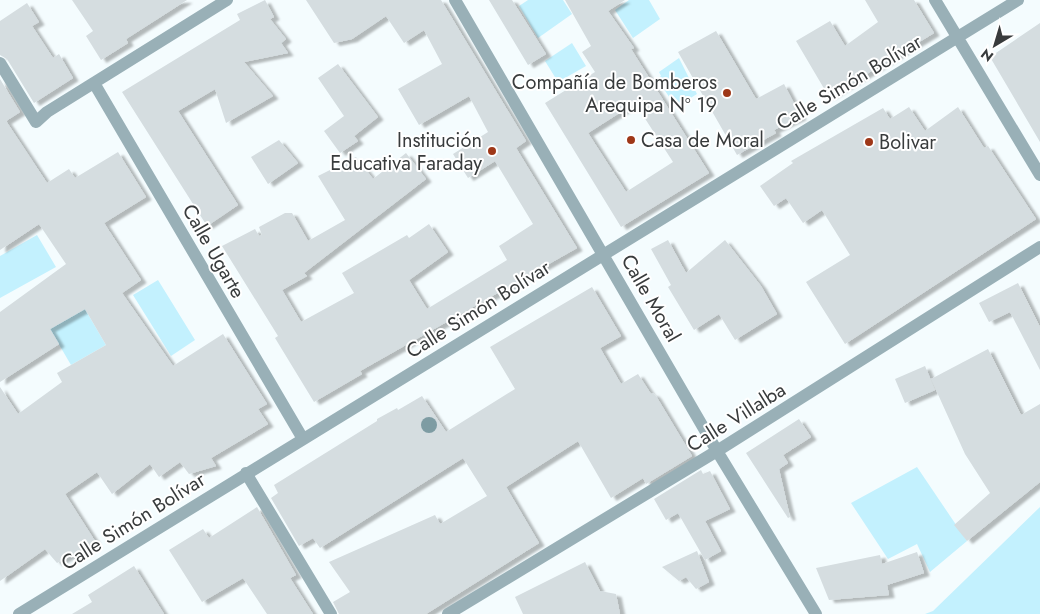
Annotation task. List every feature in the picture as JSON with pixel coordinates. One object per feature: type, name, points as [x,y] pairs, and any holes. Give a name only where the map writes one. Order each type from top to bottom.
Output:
[{"type":"street","points":[[0,63],[36,122],[94,83],[227,0]]},
{"type":"street","name":"Calle Moral","points":[[455,0],[718,451],[816,614]]},
{"type":"street","points":[[935,0],[1040,176]]},
{"type":"street","name":"Calle Simón Bolívar","points":[[19,614],[1018,0]]},
{"type":"street","name":"Calle Ugarte","points":[[94,83],[303,439]]},
{"type":"street","name":"Calle Villalba","points":[[448,614],[718,451],[1040,247]]},
{"type":"street","points":[[246,473],[331,614]]},
{"type":"shaded area","points":[[528,0],[563,0],[572,14],[538,38],[519,6]]},
{"type":"shaded area","points":[[629,0],[649,0],[660,19],[633,38],[615,10]]},
{"type":"shaded area","points":[[572,43],[586,66],[558,82],[545,61]]},
{"type":"shaded area","points":[[679,58],[697,94],[676,107],[657,79],[661,76],[659,72]]},
{"type":"shaded area","points":[[37,235],[56,267],[0,298],[0,256]]},
{"type":"shaded area","points":[[158,280],[195,340],[171,356],[133,295]]},
{"type":"shaded area","points":[[85,309],[106,345],[71,365],[50,329]]},
{"type":"shaded area","points":[[917,467],[967,541],[930,572],[917,544],[888,559],[851,503]]},
{"type":"shaded area","points":[[1040,507],[1040,614],[925,614],[933,611]]},
{"type":"building","points":[[72,0],[187,0],[126,39],[128,43],[101,60],[86,36],[93,31]]},
{"type":"building","points":[[265,0],[274,17],[270,19],[286,39],[281,43],[288,53],[244,62],[273,96],[226,123],[215,89],[178,111],[238,205],[207,226],[122,92],[240,20],[237,14]]},
{"type":"building","points":[[306,0],[441,0],[526,141],[516,148],[577,248],[360,371],[362,374],[314,402],[275,338],[278,336],[222,246],[255,229],[259,236],[262,235],[259,227],[285,213],[292,213],[308,241],[345,220],[318,176],[356,157],[373,179],[406,153],[426,179],[304,273],[307,276],[282,290],[301,322],[354,293],[342,273],[407,235],[409,238],[429,224],[448,252],[409,280],[427,309],[507,260],[499,246],[533,224],[495,161],[468,178],[453,154],[488,132],[469,96],[419,125],[398,89],[442,64],[424,30],[404,43],[386,16],[352,39],[334,43]]},
{"type":"building","points":[[489,0],[512,0],[546,54],[528,65]]},
{"type":"building","points":[[565,0],[625,0],[608,11],[634,48],[631,49],[709,173],[621,227],[545,103],[595,72],[582,52],[591,46]],"holes":[[[635,103],[673,162],[626,192],[588,133]]]},
{"type":"building","points":[[865,0],[914,0],[934,33],[829,97],[796,41],[830,21],[845,46],[878,22]]},
{"type":"building","points":[[27,3],[39,22],[32,26],[53,58],[59,54],[73,78],[34,103],[7,59],[0,55],[0,21]]},
{"type":"building","points":[[1040,23],[1040,142],[990,57]]},
{"type":"building","name":"Compañía de Bomberos Arequipa Nº 19","points":[[716,31],[756,99],[784,84],[801,117],[774,130],[776,133],[737,155],[678,52]]},
{"type":"building","points":[[338,64],[378,117],[354,136],[358,141],[340,153],[324,131],[344,116],[318,78]]},
{"type":"building","points":[[0,79],[20,112],[6,121],[47,183],[69,169],[75,178],[118,152],[146,197],[104,223],[141,280],[122,293],[173,366],[223,334],[267,404],[258,409],[268,424],[211,458],[216,466],[189,474],[180,462],[159,477],[150,464],[112,494],[97,472],[65,494],[95,541],[57,563],[45,549],[0,581],[0,387],[18,414],[62,382],[57,373],[106,345],[85,309],[50,329],[59,344],[0,382],[0,312],[66,264],[39,224],[0,250]]},
{"type":"building","points":[[909,107],[925,131],[958,107],[984,148],[988,146],[1036,219],[845,344],[806,282],[850,255],[822,210],[803,223],[786,198],[774,206],[760,186],[793,163],[791,161],[883,108],[890,119]]},
{"type":"building","points":[[279,140],[298,163],[268,184],[251,157]]},
{"type":"building","points":[[668,240],[686,273],[725,240],[761,286],[777,314],[735,340],[719,314],[694,330],[668,287],[671,285],[651,249]]},
{"type":"building","points":[[1018,283],[1040,327],[1040,370],[1010,312],[989,322],[979,303]]},
{"type":"building","points":[[592,287],[621,336],[600,348],[621,384],[638,374],[651,394],[653,393],[656,396],[692,456],[646,484],[643,478],[611,498],[578,441],[506,487],[539,543],[426,614],[339,614],[333,602],[350,592],[329,562],[435,515],[440,524],[487,496],[463,458],[320,548],[313,538],[299,546],[271,498],[278,493],[274,485],[377,421],[377,419],[397,408],[398,410],[422,396],[446,432],[515,389],[490,347]]},
{"type":"building","points":[[988,349],[1021,415],[1040,404],[1040,482],[967,541],[954,525],[990,493],[965,454],[931,379]]},
{"type":"building","points":[[925,366],[935,390],[905,403],[895,379]]},
{"type":"building","points":[[799,419],[811,437],[783,455],[788,463],[779,469],[790,517],[788,518],[746,453]]},
{"type":"building","points":[[701,470],[703,474],[710,471],[730,509],[705,521],[721,551],[705,560],[678,513],[666,520],[654,499]]},
{"type":"building","points":[[257,507],[296,575],[290,578],[313,614],[267,614],[243,578],[202,602],[169,550],[203,529],[209,538]]},
{"type":"building","points":[[697,551],[709,582],[696,589],[686,577],[679,581],[662,567]]},
{"type":"building","points":[[917,552],[924,573],[887,585],[889,595],[829,600],[816,568],[880,555],[882,564]]},
{"type":"building","points":[[585,562],[600,591],[616,594],[620,614],[523,614],[515,597]]},
{"type":"building","points":[[134,566],[164,614],[72,614],[92,602],[88,595]]},
{"type":"place","name":"Compañía de Bomberos Arequipa Nº 19","points":[[727,93]]},
{"type":"place","name":"Casa de Moral","points":[[631,140]]},
{"type":"place","name":"Bolivar","points":[[869,142]]},
{"type":"place","name":"Institución Educativa Faraday","points":[[492,151]]}]
